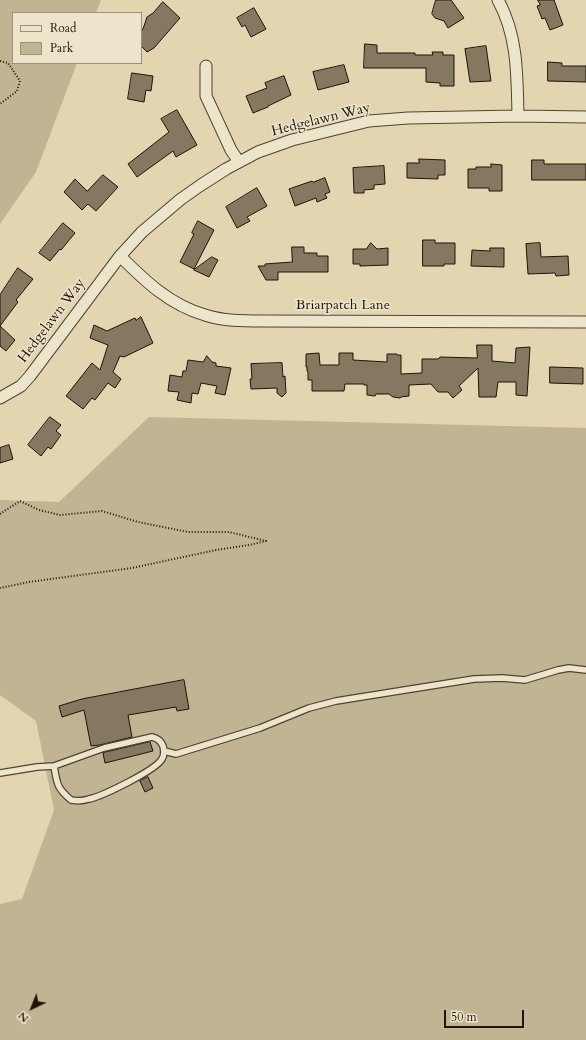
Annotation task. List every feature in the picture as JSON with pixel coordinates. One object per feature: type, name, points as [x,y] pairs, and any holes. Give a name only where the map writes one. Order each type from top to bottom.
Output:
[{"type":"street","points":[[498,0],[511,32],[514,47],[517,69],[518,116]]},
{"type":"street","points":[[206,66],[206,96],[231,150],[239,162]]},
{"type":"street","name":"Hedgelawn Way","points":[[0,398],[21,386],[30,376],[120,256],[142,232],[181,199],[226,168],[258,152],[292,140],[369,121],[408,118],[518,116],[586,117]]},
{"type":"street","name":"Briarpatch Lane","points":[[120,256],[152,287],[169,299],[204,315],[237,321],[586,322]]},
{"type":"lane","points":[[164,751],[176,754],[260,728],[309,708],[336,701],[474,679],[502,678],[525,680],[569,668],[586,670]]},
{"type":"lane","points":[[0,772],[54,766],[104,748],[152,737],[160,742],[164,751],[162,759],[154,767],[104,795],[88,800],[71,800],[62,792],[56,782],[54,766]]},
{"type":"path","points":[[0,61],[8,63],[20,81],[17,92],[0,104]]},
{"type":"path","points":[[0,514],[20,501],[39,510],[60,515],[102,511],[138,522],[188,532],[229,532],[266,541],[132,568],[29,582],[0,588]]},
{"type":"green space","points":[[0,0],[101,0],[96,12],[12,12],[12,64],[77,64],[36,172],[0,224]]},
{"type":"green space","points":[[149,417],[586,428],[586,1040],[0,1040],[0,904],[22,899],[54,810],[36,721],[0,695],[0,500],[59,502]]},
{"type":"building","points":[[436,0],[451,0],[464,18],[448,28],[444,21],[435,18],[432,14]]},
{"type":"building","points":[[538,0],[554,0],[563,25],[550,30],[545,18],[542,19],[537,6],[540,5]]},
{"type":"building","points":[[163,2],[180,18],[154,48],[147,52],[142,47],[142,30],[147,17]]},
{"type":"building","points":[[254,8],[266,29],[251,37],[245,25],[242,27],[237,18]]},
{"type":"building","points":[[365,44],[377,45],[377,53],[415,53],[415,55],[433,55],[432,52],[443,52],[443,55],[454,55],[454,86],[440,86],[440,83],[426,82],[426,68],[364,68]]},
{"type":"building","points":[[486,46],[491,81],[470,82],[465,49]]},
{"type":"building","points":[[548,62],[562,63],[562,66],[586,66],[586,82],[548,81]]},
{"type":"building","points":[[344,65],[349,82],[318,90],[313,72]]},
{"type":"building","points":[[132,73],[153,76],[151,91],[146,90],[144,102],[128,99]]},
{"type":"building","points":[[284,76],[291,95],[253,113],[246,96],[267,88],[265,83]]},
{"type":"building","points":[[177,110],[197,145],[176,157],[173,151],[137,177],[128,164],[169,132],[161,119]]},
{"type":"building","points":[[419,159],[445,160],[445,175],[438,175],[438,179],[407,178],[407,163],[419,163]]},
{"type":"building","points":[[532,160],[544,160],[544,164],[586,164],[586,180],[532,180]]},
{"type":"building","points":[[491,164],[502,165],[502,191],[489,191],[489,188],[468,188],[468,169],[476,169],[476,167],[491,167]]},
{"type":"building","points":[[384,166],[385,184],[374,185],[374,189],[364,190],[364,193],[354,193],[353,168]]},
{"type":"building","points":[[103,175],[118,187],[96,211],[88,204],[82,210],[64,192],[75,179],[87,191]]},
{"type":"building","points":[[325,178],[330,192],[325,194],[327,198],[317,202],[316,198],[295,206],[289,189]]},
{"type":"building","points":[[257,188],[267,206],[247,217],[250,221],[237,228],[226,207]]},
{"type":"building","points":[[198,221],[214,230],[194,269],[180,262],[194,234],[192,233]]},
{"type":"building","points":[[63,223],[75,233],[50,261],[39,253]]},
{"type":"building","points":[[423,240],[435,240],[435,243],[455,243],[455,264],[444,264],[444,266],[423,266]]},
{"type":"building","points":[[371,243],[377,249],[388,248],[388,265],[360,266],[360,264],[353,264],[353,249],[366,249]]},
{"type":"building","points":[[540,243],[541,257],[568,256],[569,275],[556,276],[555,273],[528,274],[526,244]]},
{"type":"building","points":[[292,247],[304,247],[304,253],[317,253],[317,256],[328,256],[328,272],[278,272],[278,280],[266,280],[258,266],[292,262]]},
{"type":"building","points":[[490,248],[504,248],[504,267],[471,266],[472,250],[490,251]]},
{"type":"building","points":[[212,257],[218,260],[209,277],[194,270]]},
{"type":"building","points":[[18,268],[33,279],[16,300],[18,302],[0,326],[0,295]]},
{"type":"building","points":[[141,317],[153,343],[124,357],[120,356],[113,372],[121,379],[115,388],[108,383],[95,400],[92,398],[83,409],[66,396],[92,363],[100,370],[108,345],[90,338],[94,325],[107,331],[135,318],[136,320]]},
{"type":"building","points":[[0,326],[15,340],[6,351],[0,346]]},
{"type":"building","points":[[477,345],[492,345],[492,361],[515,363],[516,348],[530,347],[527,396],[516,395],[516,382],[498,382],[496,397],[479,397],[478,368],[459,386],[462,390],[453,398],[448,392],[438,392],[431,384],[409,385],[409,396],[400,398],[393,397],[389,394],[376,394],[375,396],[367,395],[367,385],[364,384],[345,384],[344,391],[312,391],[312,380],[308,380],[306,354],[319,353],[320,365],[339,365],[339,353],[353,353],[353,360],[387,362],[387,354],[397,354],[401,355],[401,374],[422,373],[422,359],[438,359],[440,357],[477,358]]},
{"type":"building","points":[[207,356],[212,362],[216,363],[216,366],[231,368],[225,395],[215,393],[217,386],[201,383],[198,394],[192,393],[191,403],[177,400],[179,392],[168,391],[170,375],[182,377],[183,371],[186,371],[188,360],[203,362]]},
{"type":"building","points":[[282,363],[283,377],[285,376],[286,393],[282,397],[277,393],[277,388],[251,389],[251,364]]},
{"type":"building","points":[[550,367],[583,368],[583,384],[550,383]]},
{"type":"building","points":[[50,417],[61,425],[56,431],[61,435],[51,449],[48,447],[41,456],[28,445]]},
{"type":"building","points":[[9,445],[13,459],[0,463],[0,448]]},
{"type":"building","points":[[184,680],[189,709],[177,711],[176,707],[128,715],[132,737],[100,745],[91,746],[84,710],[62,717],[59,706],[82,699]]},
{"type":"building","points":[[150,742],[153,751],[105,763],[103,753]]},
{"type":"building","points":[[148,777],[153,788],[145,792],[140,781]]}]
